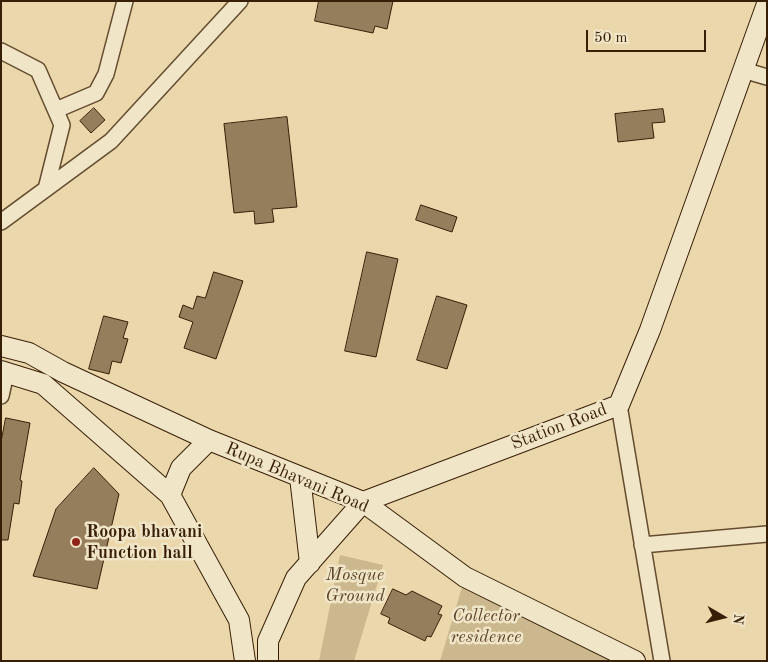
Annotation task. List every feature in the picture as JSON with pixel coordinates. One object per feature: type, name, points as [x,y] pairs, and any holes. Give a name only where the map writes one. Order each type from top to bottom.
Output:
[{"type":"main road","name":"Station Road","points":[[268,661],[268,641],[296,578],[363,502],[618,404],[650,330],[767,4]]},
{"type":"main road","name":"Rupa Bhavani Road","points":[[1,346],[29,352],[63,372],[209,440],[363,502],[465,577],[635,661]]},
{"type":"main road","points":[[4,372],[43,384],[170,495],[240,620],[245,661]]},
{"type":"main road","points":[[170,495],[181,468],[209,440]]},
{"type":"main road","points":[[300,477],[310,563]]},
{"type":"street","points":[[56,110],[96,93],[106,74],[125,1]]},
{"type":"street","points":[[1,222],[111,140],[240,1]]},
{"type":"street","points":[[1,51],[38,70],[62,125],[46,189]]},
{"type":"street","points":[[743,70],[767,77]]},
{"type":"street","points":[[1,396],[4,372]]},
{"type":"street","points":[[618,404],[662,661]]},
{"type":"street","points":[[642,545],[767,534]]},
{"type":"green space","name":"Mosque Ground","points":[[340,555],[383,565],[354,661],[319,661]]},
{"type":"green space","name":"Collector residence","points":[[465,577],[627,661],[440,661]]},
{"type":"building","points":[[319,1],[393,1],[387,29],[375,26],[373,33],[315,21]]},
{"type":"building","points":[[94,108],[105,120],[91,133],[80,121]]},
{"type":"building","points":[[663,109],[665,122],[652,123],[654,138],[618,142],[615,114]]},
{"type":"building","points":[[287,117],[297,207],[272,209],[274,222],[255,224],[254,211],[234,213],[224,124]]},
{"type":"building","points":[[421,205],[457,217],[452,232],[416,220]]},
{"type":"building","points":[[367,252],[398,259],[376,357],[345,351]]},
{"type":"building","points":[[214,272],[243,281],[216,359],[184,348],[193,322],[179,317],[183,305],[193,309],[197,296],[205,298]]},
{"type":"building","points":[[437,296],[467,305],[447,369],[417,360]]},
{"type":"building","points":[[104,316],[128,322],[123,338],[128,339],[121,363],[112,361],[109,374],[89,369]]},
{"type":"building","points":[[6,418],[30,423],[20,480],[22,481],[19,504],[14,503],[8,540],[1,540],[1,442]]},
{"type":"building","name":"Roopa bhavani Function hall","points":[[94,468],[119,494],[97,589],[33,576],[56,509]]},
{"type":"building","points":[[393,589],[406,595],[412,591],[442,606],[438,614],[442,615],[431,637],[427,636],[425,641],[388,623],[390,618],[381,614]]},
{"type":"place","name":"Roopa bhavani Function hall","points":[[76,542]]}]
